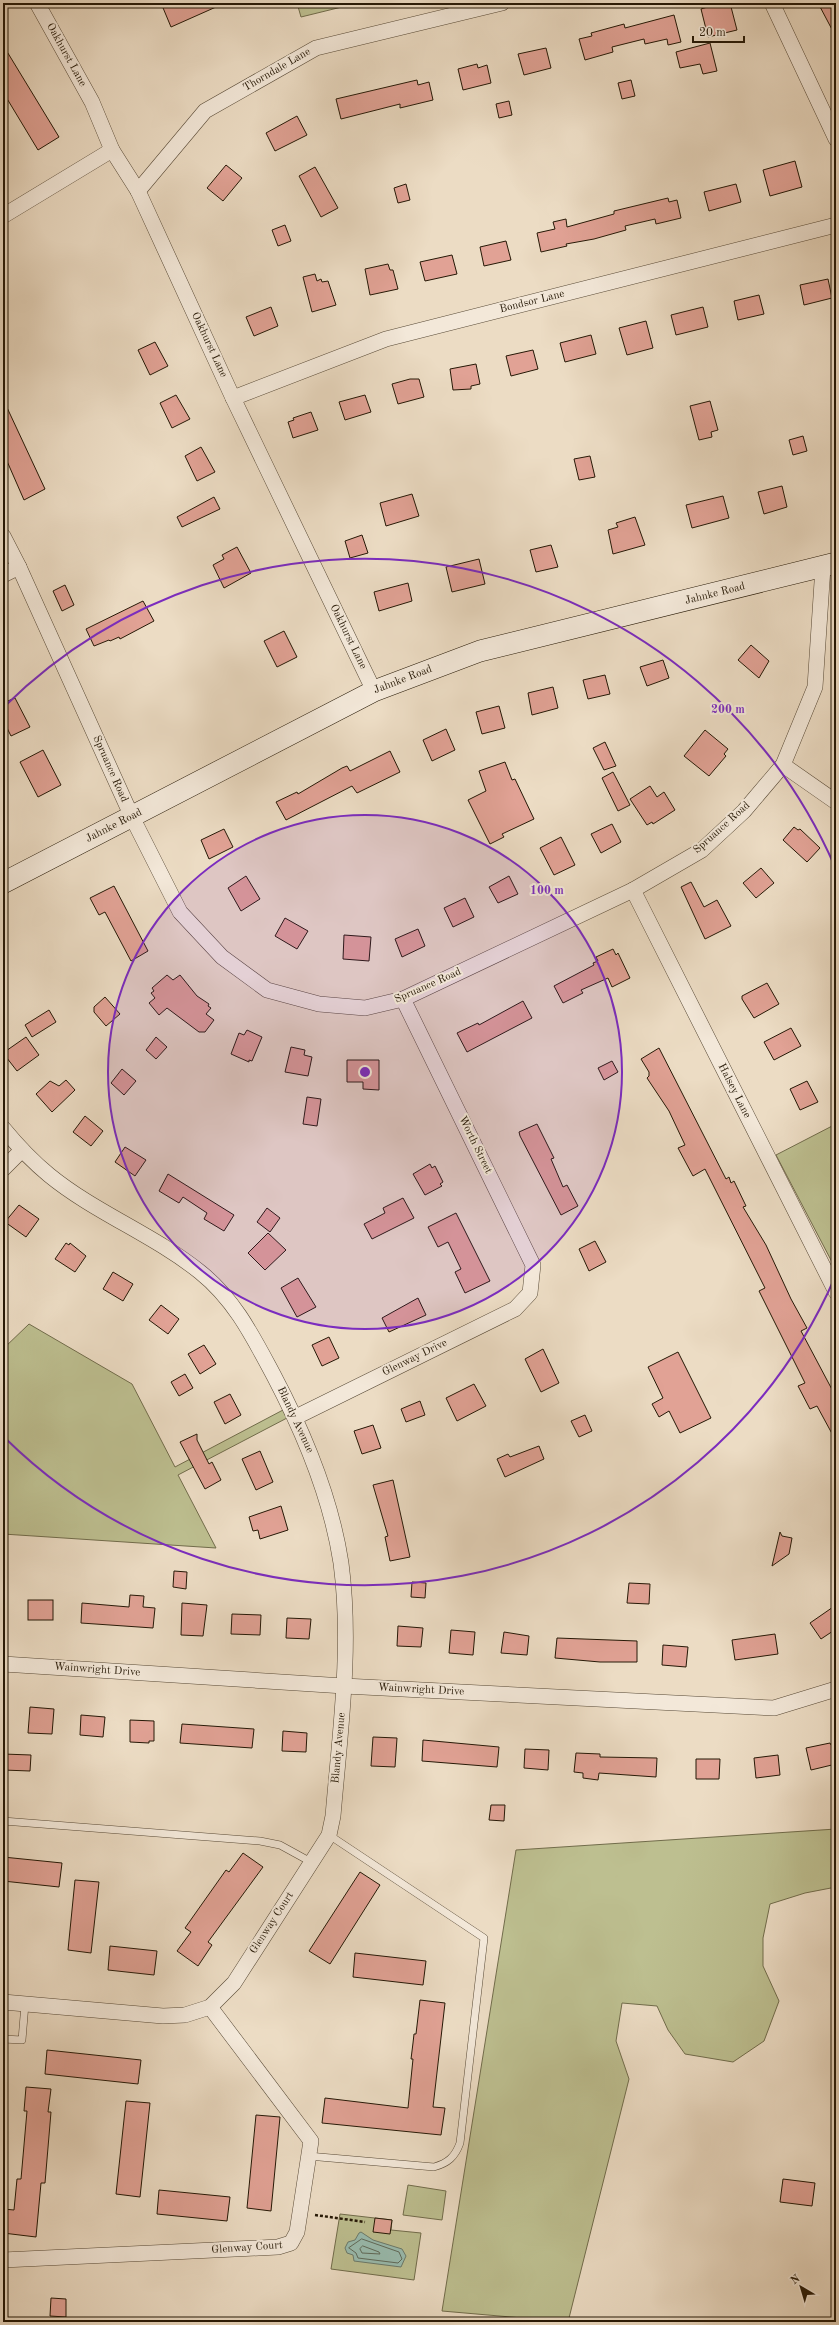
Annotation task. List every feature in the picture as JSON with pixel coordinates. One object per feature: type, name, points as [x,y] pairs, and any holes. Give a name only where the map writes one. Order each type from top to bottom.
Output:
[{"type":"main road","name":"Jahnke Road","points":[[3,883],[374,691],[480,651],[830,565]]},
{"type":"street","name":"Oakhurst Lane","points":[[37,3],[92,102],[112,150],[138,192],[233,398],[374,691]]},
{"type":"street","name":"Thorndale Lane","points":[[138,192],[205,111],[316,48],[502,3]]},
{"type":"street","points":[[772,3],[836,139]]},
{"type":"street","points":[[3,216],[112,150]]},
{"type":"street","name":"Bondsor Lane","points":[[233,398],[386,339],[836,224]]},
{"type":"street","name":"Spruance Road","points":[[3,536],[19,567],[132,817],[180,912],[222,957],[267,990],[319,1004],[365,1008],[403,999],[633,890],[702,850],[744,811],[783,765],[815,687],[830,565]]},
{"type":"street","points":[[3,575],[19,567]]},
{"type":"street","points":[[783,765],[836,802]]},
{"type":"street","name":"Halsey Lane","points":[[633,890],[836,1292]]},
{"type":"street","name":"Worth Street","points":[[403,999],[533,1265],[530,1293]]},
{"type":"street","name":"Blandy Avenue","points":[[3,1128],[22,1150],[56,1180],[174,1253],[211,1282],[231,1302],[244,1321],[296,1417],[321,1482],[340,1560],[344,1594],[344,1686],[333,1816],[329,1835]]},
{"type":"street","points":[[3,1169],[22,1150]]},
{"type":"street","name":"Glenway Drive","points":[[296,1417],[514,1309],[530,1293]]},
{"type":"street","name":"Wainwright Drive","points":[[3,1664],[344,1686],[774,1708],[836,1689]]},
{"type":"street","name":"Glenway Court","points":[[3,2002],[163,2016],[185,2015],[210,2007],[234,1983],[329,1835]]},
{"type":"street","name":"Glenway Court","points":[[3,2260],[278,2247],[286,2246],[295,2238],[311,2141],[210,2007]]},
{"type":"lane","points":[[3,1821],[260,1840],[280,1845],[311,1862]]},
{"type":"lane","points":[[308,2156],[434,2166],[444,2164],[452,2159],[460,2143],[484,1938],[329,1835]]},
{"type":"lane","points":[[3,2039],[22,2040],[25,2004]]},
{"type":"path","points":[[300,2213],[365,2222]]},
{"type":"green space","points":[[297,3],[358,3],[301,17]]},
{"type":"green space","points":[[836,1124],[836,1260],[832,1262],[776,1155]]},
{"type":"green space","points":[[29,1324],[132,1384],[175,1467],[283,1410],[287,1418],[178,1475],[216,1548],[3,1534],[3,1349]]},
{"type":"green space","points":[[836,1829],[836,1887],[805,1893],[770,1904],[763,1938],[763,1966],[779,2001],[764,2041],[733,2062],[685,2054],[668,2030],[657,2006],[622,2003],[616,2041],[629,2079],[568,2322],[442,2311],[516,1850]]},
{"type":"green space","points":[[408,2185],[446,2191],[442,2220],[403,2215]]},
{"type":"green space","points":[[340,2214],[392,2220],[391,2230],[421,2233],[414,2280],[331,2269]]},
{"type":"water","points":[[361,2232],[373,2240],[402,2249],[406,2256],[401,2267],[354,2261],[353,2255],[347,2253],[345,2248],[348,2242],[355,2240]]},
{"type":"building","points":[[161,3],[225,3],[171,27]]},
{"type":"building","points":[[713,3],[730,3],[737,30],[708,37],[701,9],[714,5]]},
{"type":"building","points":[[818,3],[836,3],[836,37]]},
{"type":"building","points":[[674,15],[681,42],[668,45],[667,39],[645,44],[644,39],[612,47],[613,52],[585,60],[579,39],[592,36],[591,33],[624,24],[625,28]]},
{"type":"building","points":[[710,43],[717,71],[703,74],[700,64],[680,68],[676,52]]},
{"type":"building","points":[[3,45],[59,137],[38,150],[3,92]]},
{"type":"building","points":[[546,48],[551,68],[524,75],[518,54]]},
{"type":"building","points":[[477,64],[478,68],[487,65],[491,83],[463,90],[458,69]]},
{"type":"building","points":[[417,80],[418,85],[429,82],[433,100],[400,108],[400,104],[341,119],[336,99]]},
{"type":"building","points":[[631,80],[635,96],[622,99],[618,83]]},
{"type":"building","points":[[509,101],[512,115],[499,118],[496,104]]},
{"type":"building","points":[[297,116],[307,135],[275,151],[266,133]]},
{"type":"building","points":[[795,161],[802,187],[770,196],[763,170]]},
{"type":"building","points":[[226,165],[242,178],[223,201],[207,188]]},
{"type":"building","points":[[315,167],[338,208],[321,217],[299,176]]},
{"type":"building","points":[[406,184],[410,200],[398,203],[394,188]]},
{"type":"building","points":[[736,184],[741,202],[709,211],[704,192]]},
{"type":"building","points":[[668,198],[669,202],[677,200],[681,218],[656,224],[655,219],[625,226],[626,230],[594,239],[566,244],[567,246],[541,252],[537,233],[555,229],[553,222],[566,219],[567,227],[614,214],[614,211]]},
{"type":"building","points":[[285,225],[291,241],[278,246],[272,230]]},
{"type":"building","points":[[506,241],[511,260],[484,266],[480,247]]},
{"type":"building","points":[[452,255],[457,274],[425,281],[420,262]]},
{"type":"building","points":[[388,264],[390,270],[393,270],[398,289],[370,295],[365,269]]},
{"type":"building","points":[[315,274],[317,281],[321,279],[322,282],[328,281],[336,305],[312,312],[303,277]]},
{"type":"building","points":[[828,279],[832,298],[804,305],[800,285]]},
{"type":"building","points":[[759,295],[764,314],[738,320],[734,301]]},
{"type":"building","points":[[271,307],[278,326],[254,336],[246,317]]},
{"type":"building","points":[[703,307],[708,327],[676,335],[671,315]]},
{"type":"building","points":[[646,321],[653,348],[627,355],[619,328]]},
{"type":"building","points":[[591,335],[596,354],[565,362],[560,343]]},
{"type":"building","points":[[155,342],[168,366],[150,375],[138,350]]},
{"type":"building","points":[[533,350],[538,369],[511,376],[506,356]]},
{"type":"building","points":[[476,364],[480,384],[471,386],[471,389],[453,390],[450,369]]},
{"type":"building","points":[[410,379],[419,379],[424,397],[398,404],[392,384]]},
{"type":"building","points":[[176,395],[190,419],[172,428],[160,403]]},
{"type":"building","points":[[365,395],[371,412],[345,420],[339,402]]},
{"type":"building","points":[[3,399],[45,489],[24,500],[3,452]]},
{"type":"building","points":[[710,401],[718,430],[711,432],[712,437],[699,440],[690,406]]},
{"type":"building","points":[[311,412],[318,430],[293,438],[288,422],[294,420],[293,418]]},
{"type":"building","points":[[803,436],[807,451],[793,455],[789,440]]},
{"type":"building","points":[[201,447],[215,472],[197,481],[185,456]]},
{"type":"building","points":[[590,456],[595,477],[579,480],[574,459]]},
{"type":"building","points":[[782,486],[787,507],[764,514],[758,492]]},
{"type":"building","points":[[412,494],[419,516],[386,526],[380,503]]},
{"type":"building","points":[[723,496],[729,518],[692,528],[686,505]]},
{"type":"building","points":[[214,497],[220,509],[182,527],[177,517]]},
{"type":"building","points":[[635,517],[645,545],[613,554],[608,530],[618,527],[616,523]]},
{"type":"building","points":[[362,535],[368,553],[350,558],[345,541]]},
{"type":"building","points":[[551,545],[558,567],[536,572],[530,550]]},
{"type":"building","points":[[237,547],[251,573],[224,588],[213,565],[224,559],[222,555]]},
{"type":"building","points":[[479,559],[485,584],[452,592],[446,567]]},
{"type":"building","points":[[408,583],[412,601],[379,611],[374,592]]},
{"type":"building","points":[[65,585],[74,605],[62,611],[53,591]]},
{"type":"building","points":[[143,601],[154,621],[120,639],[119,637],[94,646],[86,629]]},
{"type":"building","points":[[284,631],[297,657],[277,667],[264,641]]},
{"type":"building","points":[[751,645],[769,661],[759,678],[738,660]]},
{"type":"building","points":[[663,660],[669,678],[647,686],[640,667]]},
{"type":"building","points":[[605,675],[610,694],[588,699],[583,680]]},
{"type":"building","points":[[553,687],[558,708],[532,715],[528,693]]},
{"type":"building","points":[[15,698],[30,727],[11,736],[3,720],[3,703]]},
{"type":"building","points":[[499,706],[505,728],[482,734],[476,712]]},
{"type":"building","points":[[446,729],[455,750],[432,761],[423,740]]},
{"type":"building","points":[[705,730],[728,749],[724,754],[726,756],[709,776],[684,756]]},
{"type":"building","points":[[605,742],[616,766],[604,770],[593,748]]},
{"type":"building","points":[[43,750],[61,785],[38,797],[20,762]]},
{"type":"building","points":[[390,751],[400,772],[357,793],[352,786],[286,820],[276,802],[297,792],[298,794],[342,768],[347,766],[350,771]]},
{"type":"building","points":[[505,762],[512,780],[515,779],[534,819],[502,834],[504,837],[490,844],[468,800],[486,791],[479,771]]},
{"type":"building","points":[[613,772],[630,805],[618,811],[602,778]]},
{"type":"building","points":[[650,786],[657,797],[664,792],[675,810],[653,824],[652,822],[647,825],[630,799]]},
{"type":"building","points":[[612,824],[621,842],[601,853],[591,834]]},
{"type":"building","points":[[794,827],[798,830],[800,829],[820,848],[807,862],[783,840]]},
{"type":"building","points":[[224,829],[233,847],[209,859],[201,840]]},
{"type":"building","points":[[561,837],[575,865],[554,875],[540,848]]},
{"type":"building","points":[[761,868],[774,883],[756,898],[743,883]]},
{"type":"building","points":[[246,876],[260,899],[241,911],[228,888]]},
{"type":"building","points":[[509,876],[518,894],[498,903],[489,887]]},
{"type":"building","points":[[691,882],[704,907],[717,900],[731,926],[705,939],[681,887]]},
{"type":"building","points":[[114,886],[148,951],[131,961],[105,912],[99,915],[90,898]]},
{"type":"building","points":[[465,898],[474,917],[453,927],[444,908]]},
{"type":"building","points":[[285,918],[308,931],[297,949],[275,936]]},
{"type":"building","points":[[418,929],[425,946],[402,957],[395,939]]},
{"type":"building","points":[[344,935],[371,937],[369,961],[343,959]]},
{"type":"building","points":[[613,949],[616,955],[618,953],[630,978],[612,987],[608,978],[581,990],[583,993],[563,1003],[554,986],[594,965],[593,963],[598,961],[596,957]]},
{"type":"building","points":[[167,975],[173,980],[180,975],[197,996],[209,1004],[208,1006],[211,1008],[206,1014],[214,1020],[205,1032],[199,1032],[167,1008],[159,1015],[149,1003],[155,998],[151,993],[154,991],[152,988]]},
{"type":"building","points":[[767,983],[779,1004],[754,1018],[742,999],[742,996]]},
{"type":"building","points":[[105,997],[120,1014],[106,1026],[94,1012],[94,1007]]},
{"type":"building","points":[[523,1001],[532,1018],[467,1052],[457,1033],[478,1023],[479,1025]]},
{"type":"building","points":[[49,1010],[56,1022],[32,1037],[25,1025]]},
{"type":"building","points":[[791,1028],[801,1046],[774,1060],[764,1042]]},
{"type":"building","points":[[247,1030],[262,1037],[252,1061],[249,1060],[249,1062],[231,1054],[239,1033],[244,1035]]},
{"type":"building","points":[[26,1037],[39,1055],[17,1071],[3,1053]]},
{"type":"building","points":[[156,1037],[167,1047],[156,1059],[146,1050]]},
{"type":"building","points":[[291,1047],[305,1050],[304,1055],[312,1057],[308,1076],[285,1072]]},
{"type":"building","points":[[659,1048],[726,1179],[729,1177],[731,1183],[734,1181],[746,1206],[743,1207],[766,1245],[791,1299],[807,1328],[801,1331],[836,1397],[836,1441],[817,1406],[810,1409],[798,1386],[805,1383],[759,1291],[765,1288],[705,1169],[693,1176],[678,1148],[685,1145],[669,1111],[647,1078],[649,1076],[649,1072],[641,1059]]},
{"type":"building","points":[[347,1060],[379,1060],[379,1090],[363,1089],[363,1082],[347,1082]]},
{"type":"building","points":[[612,1061],[618,1072],[604,1080],[598,1068]]},
{"type":"building","points":[[122,1069],[136,1081],[124,1095],[111,1083]]},
{"type":"building","points":[[66,1080],[75,1090],[52,1112],[36,1094],[50,1081],[59,1086]]},
{"type":"building","points":[[807,1081],[818,1102],[800,1110],[790,1089]]},
{"type":"building","points":[[307,1097],[321,1099],[317,1126],[303,1124]]},
{"type":"building","points":[[85,1116],[103,1131],[91,1146],[73,1132]]},
{"type":"building","points":[[537,1124],[554,1158],[551,1159],[563,1187],[567,1185],[578,1206],[561,1215],[520,1136],[519,1132]]},
{"type":"building","points":[[125,1147],[146,1160],[135,1176],[115,1162]]},
{"type":"building","points":[[430,1164],[432,1168],[435,1166],[443,1182],[440,1184],[442,1186],[425,1195],[413,1174]]},
{"type":"building","points":[[168,1174],[234,1215],[224,1231],[204,1219],[207,1213],[183,1197],[179,1203],[159,1191]]},
{"type":"building","points":[[403,1198],[414,1218],[372,1239],[364,1224],[385,1213],[383,1208]]},
{"type":"building","points":[[19,1205],[39,1219],[26,1237],[5,1222]]},
{"type":"building","points":[[267,1208],[280,1218],[270,1232],[257,1222]]},
{"type":"building","points":[[456,1213],[490,1281],[465,1293],[455,1272],[461,1269],[448,1242],[438,1247],[428,1227]]},
{"type":"building","points":[[268,1233],[286,1250],[265,1270],[248,1253]]},
{"type":"building","points":[[595,1241],[606,1262],[589,1271],[579,1249]]},
{"type":"building","points":[[66,1243],[69,1245],[70,1243],[86,1256],[75,1272],[55,1259]]},
{"type":"building","points":[[113,1272],[133,1284],[123,1301],[103,1289]]},
{"type":"building","points":[[298,1278],[316,1307],[297,1317],[281,1288]]},
{"type":"building","points":[[418,1298],[426,1315],[389,1332],[382,1318]]},
{"type":"building","points":[[161,1305],[179,1319],[168,1334],[149,1320]]},
{"type":"building","points":[[329,1337],[339,1358],[322,1366],[312,1345]]},
{"type":"building","points":[[204,1345],[216,1364],[200,1374],[188,1354]]},
{"type":"building","points":[[543,1349],[559,1383],[541,1392],[525,1359]]},
{"type":"building","points":[[678,1352],[711,1418],[680,1433],[669,1411],[659,1417],[652,1404],[663,1398],[648,1367]]},
{"type":"building","points":[[185,1374],[193,1388],[179,1396],[171,1382]]},
{"type":"building","points":[[474,1384],[486,1406],[457,1421],[446,1398]]},
{"type":"building","points":[[230,1394],[241,1415],[225,1424],[214,1402]]},
{"type":"building","points":[[420,1401],[425,1415],[406,1422],[401,1409]]},
{"type":"building","points":[[585,1415],[592,1431],[579,1437],[571,1421]]},
{"type":"building","points":[[373,1425],[381,1448],[362,1454],[354,1431]]},
{"type":"building","points":[[197,1434],[197,1440],[209,1464],[212,1462],[221,1480],[205,1489],[180,1442]]},
{"type":"building","points":[[539,1446],[544,1459],[505,1477],[497,1459],[508,1454],[510,1457]]},
{"type":"building","points":[[260,1451],[273,1482],[256,1490],[242,1459]]},
{"type":"building","points":[[393,1480],[410,1557],[390,1561],[385,1537],[388,1536],[373,1485]]},
{"type":"building","points":[[281,1506],[288,1530],[260,1539],[258,1530],[253,1531],[249,1517]]},
{"type":"building","points":[[780,1532],[782,1536],[792,1538],[789,1554],[772,1566]]},
{"type":"building","points":[[174,1571],[187,1572],[186,1589],[173,1587]]},
{"type":"building","points":[[412,1582],[426,1583],[425,1598],[411,1597]]},
{"type":"building","points":[[629,1583],[650,1584],[649,1604],[627,1603]]},
{"type":"building","points":[[130,1595],[144,1596],[143,1607],[155,1608],[153,1628],[81,1623],[82,1603],[129,1607]]},
{"type":"building","points":[[28,1600],[53,1600],[53,1620],[28,1620]]},
{"type":"building","points":[[182,1603],[207,1605],[203,1636],[181,1635]]},
{"type":"building","points":[[836,1605],[836,1629],[821,1639],[810,1623]]},
{"type":"building","points":[[232,1614],[261,1615],[260,1635],[231,1634]]},
{"type":"building","points":[[287,1618],[311,1619],[309,1639],[286,1638]]},
{"type":"building","points":[[398,1626],[423,1628],[421,1647],[397,1646]]},
{"type":"building","points":[[451,1630],[475,1632],[473,1655],[449,1653]]},
{"type":"building","points":[[504,1632],[529,1636],[527,1655],[501,1653]]},
{"type":"building","points":[[775,1634],[778,1654],[735,1660],[732,1640]]},
{"type":"building","points":[[557,1638],[637,1641],[637,1662],[600,1662],[555,1658]]},
{"type":"building","points":[[663,1645],[688,1647],[686,1667],[662,1665]]},
{"type":"building","points":[[30,1707],[54,1709],[52,1734],[28,1733]]},
{"type":"building","points":[[81,1715],[105,1717],[103,1737],[80,1735]]},
{"type":"building","points":[[130,1720],[154,1721],[154,1741],[149,1741],[149,1743],[130,1742]]},
{"type":"building","points":[[182,1724],[254,1729],[252,1748],[180,1743]]},
{"type":"building","points":[[283,1731],[307,1733],[306,1752],[282,1751]]},
{"type":"building","points":[[373,1737],[397,1738],[395,1767],[371,1766]]},
{"type":"building","points":[[423,1740],[499,1747],[497,1767],[422,1761]]},
{"type":"building","points":[[830,1743],[831,1745],[836,1744],[836,1764],[811,1770],[806,1748]]},
{"type":"building","points":[[525,1749],[549,1750],[548,1770],[524,1768]]},
{"type":"building","points":[[576,1753],[600,1754],[600,1757],[657,1758],[656,1777],[599,1773],[598,1780],[583,1778],[583,1773],[574,1772]]},
{"type":"building","points":[[3,1754],[31,1755],[30,1771],[3,1770]]},
{"type":"building","points":[[778,1755],[780,1775],[756,1778],[754,1758]]},
{"type":"building","points":[[696,1759],[720,1759],[719,1779],[696,1779]]},
{"type":"building","points":[[491,1805],[505,1805],[504,1821],[489,1820]]},
{"type":"building","points":[[243,1853],[263,1867],[208,1942],[212,1945],[198,1966],[177,1951],[191,1932],[185,1928],[226,1870],[229,1872]]},
{"type":"building","points":[[3,1857],[62,1863],[59,1887],[3,1881]]},
{"type":"building","points":[[360,1872],[380,1885],[330,1964],[309,1951]]},
{"type":"building","points":[[75,1880],[99,1882],[91,1953],[68,1950]]},
{"type":"building","points":[[110,1946],[157,1951],[154,1975],[108,1970]]},
{"type":"building","points":[[355,1953],[426,1961],[423,1985],[353,1977]]},
{"type":"building","points":[[420,2000],[445,2003],[433,2107],[445,2108],[441,2135],[322,2123],[325,2098],[408,2108],[413,2059],[411,2059]]},
{"type":"building","points":[[47,2050],[141,2060],[138,2084],[45,2074]]},
{"type":"building","points":[[26,2087],[51,2089],[48,2112],[51,2112],[45,2183],[41,2183],[36,2237],[3,2233],[3,2209],[14,2210],[17,2179],[21,2179],[27,2111],[24,2111]]},
{"type":"building","points":[[126,2101],[150,2103],[140,2197],[116,2194]]},
{"type":"building","points":[[256,2115],[280,2117],[271,2211],[247,2208]]},
{"type":"building","points":[[783,2179],[815,2183],[812,2206],[780,2202]]},
{"type":"building","points":[[159,2190],[230,2197],[227,2221],[157,2214]]},
{"type":"building","points":[[375,2218],[392,2220],[390,2234],[373,2232]]},
{"type":"building","points":[[51,2298],[66,2299],[66,2317],[50,2316]]}]
